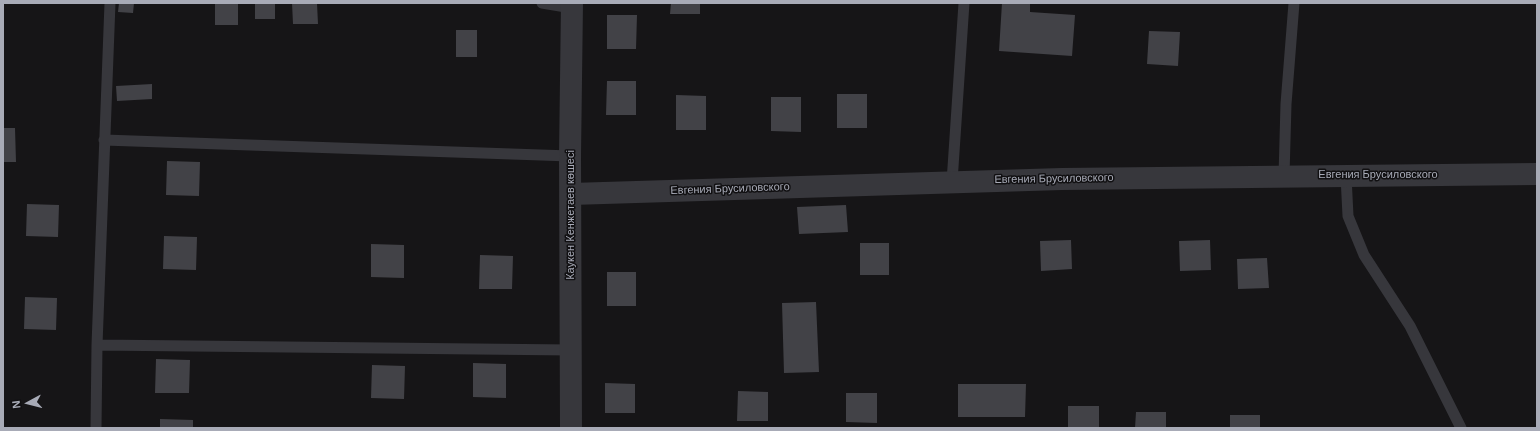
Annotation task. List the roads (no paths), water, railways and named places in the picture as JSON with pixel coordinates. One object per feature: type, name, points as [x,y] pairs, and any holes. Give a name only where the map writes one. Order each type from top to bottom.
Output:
[{"type":"street","name":"Каукен Кенжетаев көшесі","points":[[571,428],[570,156],[572,6]]},
{"type":"street","name":"Евгения Брусиловского","points":[[571,194],[1062,179],[1537,174]]},
{"type":"lane","points":[[96,428],[97,346],[110,3]]},
{"type":"lane","points":[[542,3],[572,6]]},
{"type":"lane","points":[[952,182],[964,3]]},
{"type":"lane","points":[[1284,176],[1286,104],[1294,3]]},
{"type":"lane","points":[[104,140],[570,156]]},
{"type":"lane","points":[[1346,176],[1348,216],[1364,255],[1410,326],[1460,428]]},
{"type":"lane","points":[[97,346],[571,350]]}]
